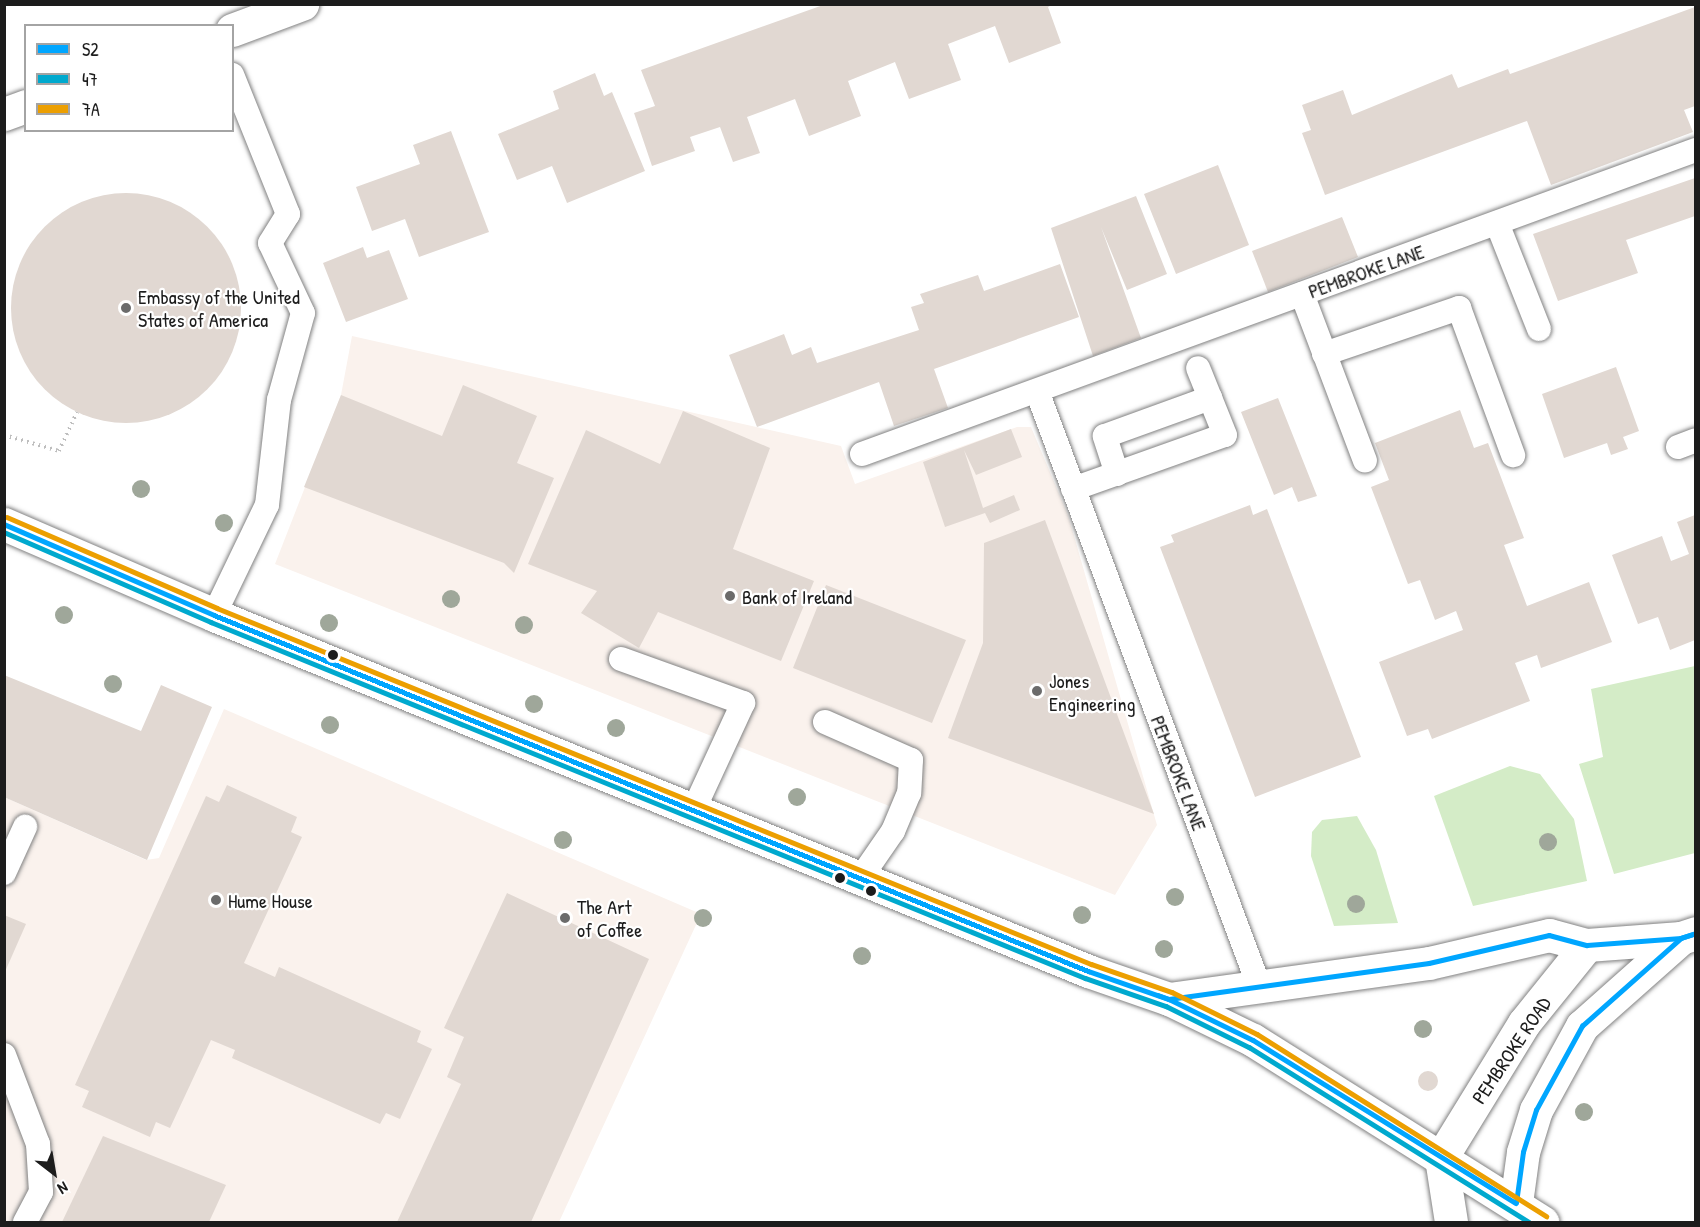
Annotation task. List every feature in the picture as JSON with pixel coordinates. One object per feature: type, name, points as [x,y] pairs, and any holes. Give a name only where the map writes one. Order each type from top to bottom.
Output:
[{"type":"main road","points":[[234,29],[302,4]]},
{"type":"main road","points":[[4,114],[24,107]]},
{"type":"main road","points":[[4,524],[214,615],[862,876],[1088,971],[1168,999],[1253,1040],[1516,1203],[1542,1222]]},
{"type":"main road","points":[[1168,999],[1429,963],[1549,935],[1587,945],[1688,936]]},
{"type":"main road","points":[[1516,1203],[1523,1152],[1536,1110],[1582,1026],[1688,936]]},
{"type":"main road","name":"PEMBROKE ROAD","points":[[1441,1158],[1524,1023],[1587,945]]},
{"type":"main road","points":[[1441,1158],[1451,1222]]},
{"type":"lane","points":[[214,615],[267,505],[279,400],[303,313],[270,243],[288,214],[234,80]]},
{"type":"lane","name":"PEMBROKE LANE","points":[[862,454],[1695,150]]},
{"type":"lane","points":[[1497,223],[1539,329]]},
{"type":"lane","points":[[1302,294],[1365,461]]},
{"type":"lane","points":[[1324,354],[1459,308],[1513,455]]},
{"type":"lane","points":[[1073,489],[1225,435],[1198,368]]},
{"type":"lane","name":"PEMBROKE LANE","points":[[1037,391],[1259,986]]},
{"type":"lane","points":[[1117,474],[1104,436],[1210,398]]},
{"type":"lane","points":[[621,659],[743,703],[694,808]]},
{"type":"lane","points":[[825,722],[911,760],[909,793],[893,831],[862,876]]},
{"type":"lane","points":[[4,873],[25,827]]},
{"type":"lane","points":[[4,1055],[38,1144],[41,1192],[25,1222]]},
{"type":"path","points":[[4,435],[58,451],[77,412]]},
{"type":"shaded area","points":[[352,336],[841,446],[855,484],[1017,427],[1031,427],[1068,515],[1157,825],[1115,895],[275,564],[341,395]]},
{"type":"shaded area","points":[[224,709],[701,914],[559,1222],[5,1222],[4,797],[146,860],[159,858]]},
{"type":"green space","points":[[1695,666],[1695,853],[1614,874],[1579,764],[1603,757],[1591,689]]},
{"type":"green space","points":[[1510,766],[1540,774],[1574,819],[1587,881],[1473,906],[1434,796]]},
{"type":"green space","points":[[1357,816],[1376,850],[1398,923],[1334,926],[1311,856],[1312,832],[1322,820]]},
{"type":"building","points":[[826,4],[1054,4],[1048,7],[1061,43],[1009,63],[995,26],[948,44],[961,80],[909,99],[895,62],[848,81],[861,116],[809,136],[795,99],[747,117],[760,153],[733,162],[720,127],[690,137],[695,151],[652,166],[634,113],[655,106],[641,70]]},
{"type":"building","points":[[1695,7],[1695,106],[1684,110],[1693,132],[1551,185],[1527,121],[1325,195],[1302,133],[1311,130],[1302,105],[1343,90],[1352,115],[1452,74],[1458,88],[1508,69],[1510,74]]},
{"type":"building","points":[[595,73],[604,96],[612,92],[645,171],[567,203],[552,166],[517,180],[498,134],[559,109],[553,91]]},
{"type":"building","points":[[451,131],[489,232],[419,257],[405,219],[372,231],[356,187],[420,164],[413,145]]},
{"type":"building","points":[[1218,165],[1249,245],[1176,274],[1144,194]]},
{"type":"building","points":[[1695,178],[1695,216],[1626,240],[1638,273],[1558,301],[1533,234]]},
{"type":"building","name":"Embassy of the United States of America","points":[[115,193],[137,193],[180,206],[199,219],[215,235],[228,254],[236,275],[241,308],[239,330],[228,362],[215,381],[199,397],[180,410],[159,418],[137,423],[115,423],[72,410],[53,397],[37,381],[24,362],[16,341],[11,319],[11,297],[24,254],[37,235],[53,219],[72,206],[93,198]]},
{"type":"building","points":[[1136,196],[1167,274],[1127,290],[1101,227],[1141,338],[1093,356],[1051,228]]},
{"type":"building","points":[[1342,217],[1358,257],[1268,292],[1252,251]]},
{"type":"building","points":[[363,247],[367,258],[389,250],[408,299],[346,322],[323,263]]},
{"type":"building","points":[[1060,264],[1079,317],[934,369],[948,408],[894,426],[879,382],[757,427],[729,355],[784,334],[792,355],[811,347],[817,363],[919,330],[911,307],[924,303],[920,294],[978,275],[984,291]]},
{"type":"building","points":[[1616,367],[1639,431],[1623,437],[1628,449],[1611,455],[1607,443],[1564,458],[1542,394]]},
{"type":"building","points":[[463,385],[537,416],[517,463],[554,478],[514,573],[504,563],[304,487],[341,395],[442,436]]},
{"type":"building","points":[[1278,398],[1317,496],[1298,502],[1292,487],[1274,495],[1241,412]]},
{"type":"building","points":[[1460,410],[1474,448],[1488,443],[1524,538],[1504,545],[1527,606],[1589,582],[1612,642],[1541,668],[1537,655],[1515,663],[1530,701],[1432,739],[1428,729],[1407,736],[1379,662],[1463,630],[1456,611],[1435,620],[1420,580],[1408,584],[1371,487],[1389,480],[1375,443]]},
{"type":"building","points":[[683,411],[770,448],[733,549],[814,581],[781,661],[658,612],[639,648],[581,613],[597,591],[528,564],[586,430],[660,464]]},
{"type":"building","points":[[1011,429],[1022,457],[976,475],[964,450],[983,508],[1014,495],[1020,510],[990,523],[985,513],[945,527],[923,462]]},
{"type":"building","points":[[1250,505],[1253,515],[1267,509],[1361,757],[1255,797],[1160,547],[1174,542],[1171,535]]},
{"type":"building","points":[[1695,515],[1695,640],[1670,650],[1658,617],[1638,624],[1612,555],[1662,536],[1671,561],[1689,554],[1677,522]]},
{"type":"building","name":"Jones Engineering","points":[[1045,520],[1154,814],[948,738],[983,643],[984,543]]},
{"type":"building","points":[[826,585],[966,640],[932,723],[793,668]]},
{"type":"building","points":[[4,675],[141,731],[161,685],[212,707],[147,860],[4,797]]},
{"type":"building","name":"Hume House","points":[[227,785],[297,817],[291,832],[302,837],[244,963],[275,977],[279,967],[421,1031],[417,1042],[432,1049],[400,1119],[386,1113],[380,1124],[232,1058],[235,1050],[211,1040],[170,1128],[156,1122],[150,1137],[82,1107],[89,1091],[75,1085],[206,796],[219,802]]},
{"type":"building","points":[[507,893],[649,959],[531,1222],[397,1222],[461,1084],[447,1077],[464,1037],[444,1028]]},
{"type":"building","points":[[4,915],[26,924],[4,974]]},
{"type":"building","points":[[1428,1071],[1435,1074],[1438,1081],[1435,1088],[1428,1091],[1421,1088],[1418,1081],[1421,1074]]},
{"type":"building","points":[[103,1136],[226,1185],[209,1222],[62,1222]]},
{"type":"transit line","name":"7A","points":[[7,517],[217,608],[1091,964],[1172,992],[1257,1034],[1546,1216]]},
{"type":"transit line","name":"S2","points":[[4,524],[214,615],[1088,971],[1169,999],[1253,1040],[1516,1203],[1523,1152],[1536,1110],[1582,1026],[1681,938],[1696,933]]},
{"type":"transit line","name":"47","points":[[4,532],[211,622],[1085,978],[1166,1006],[1249,1047],[1529,1222]]},
{"type":"transit line","name":"S2","points":[[1158,995],[1169,999],[1429,963],[1549,935],[1587,945],[1681,938],[1696,933]]},
{"type":"place","name":"Embassy of the United States of America","points":[[126,308]]},
{"type":"place","name":"Bank of Ireland","points":[[730,596]]},
{"type":"place","name":"Jones Engineering","points":[[1037,691]]},
{"type":"place","name":"Hume House","points":[[216,900]]},
{"type":"place","name":"The Art of Coffee","points":[[565,918]]}]
